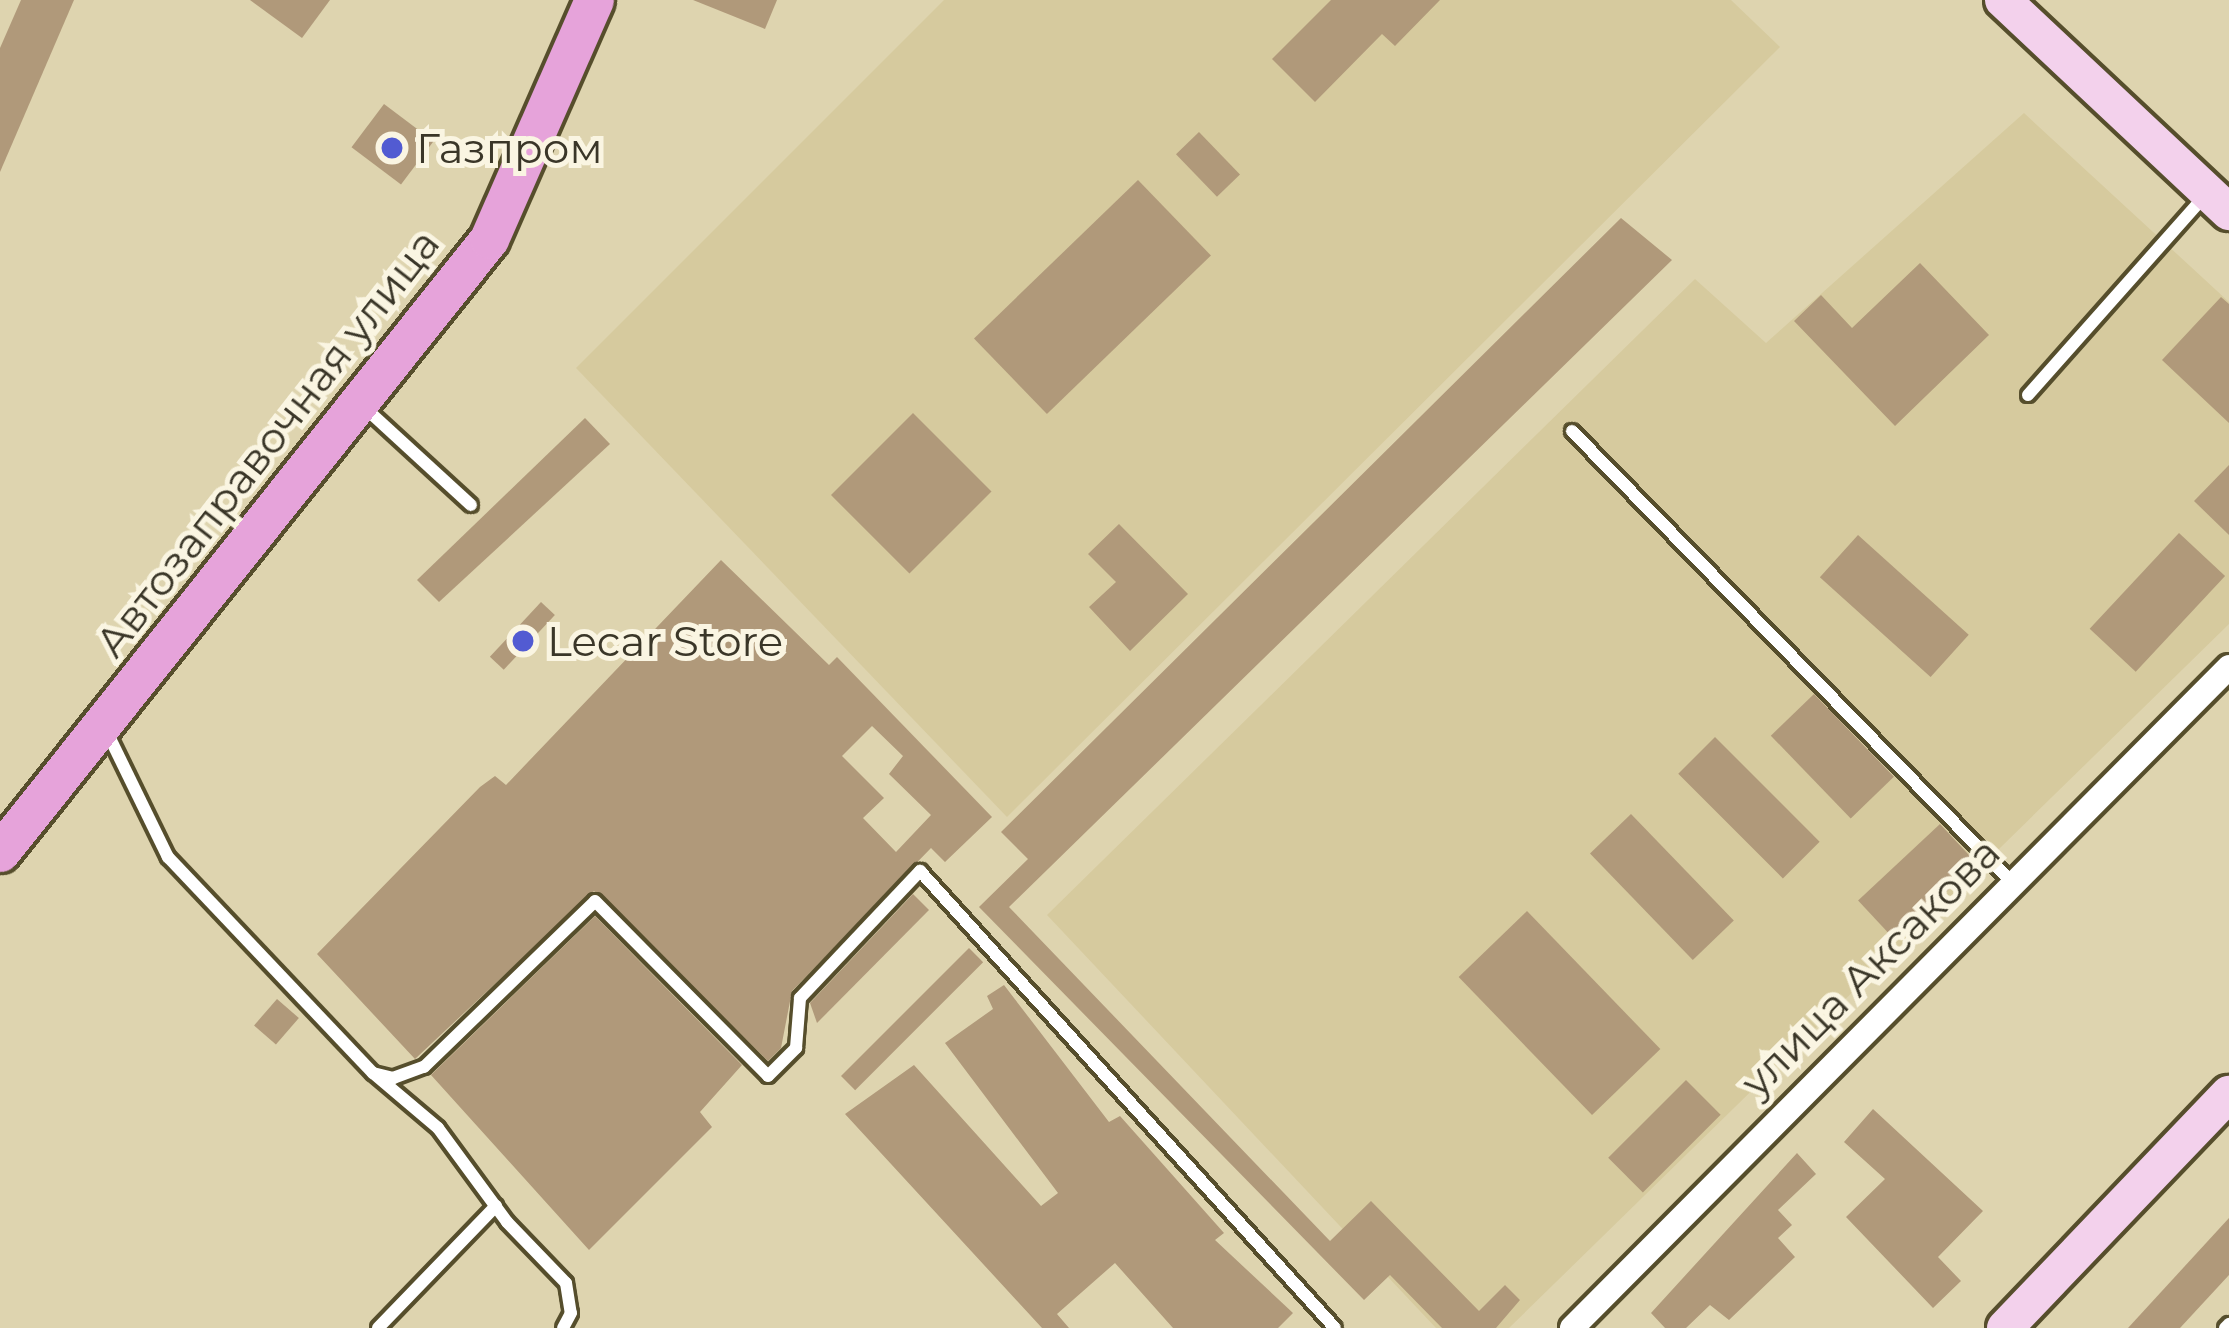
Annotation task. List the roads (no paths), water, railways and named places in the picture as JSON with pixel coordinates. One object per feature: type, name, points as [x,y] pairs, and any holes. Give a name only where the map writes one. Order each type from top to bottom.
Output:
[{"type":"main road","name":"Автозаправочная улица","points":[[0,852],[363,406],[489,239],[594,0]]},
{"type":"main road","points":[[2022,7],[2219,202]]},
{"type":"main road","points":[[2013,1326],[2229,1094]]},
{"type":"street","name":"улица Аксакова","points":[[1572,1328],[2229,667]]},
{"type":"lane","points":[[2027,395],[2219,202]]},
{"type":"lane","points":[[363,406],[471,505]]},
{"type":"lane","points":[[1572,430],[2014,885]]},
{"type":"lane","points":[[104,727],[168,857],[374,1073],[438,1128],[496,1206],[566,1283],[571,1313],[563,1328]]},
{"type":"lane","points":[[374,1073],[393,1078],[424,1066],[596,901],[768,1076],[796,1048],[800,998],[920,871],[1335,1328]]},
{"type":"lane","points":[[378,1328],[496,1206]]},
{"type":"place","name":"Газпром","points":[[392,148]]},
{"type":"place","name":"Lecar Store","points":[[523,641]]}]
